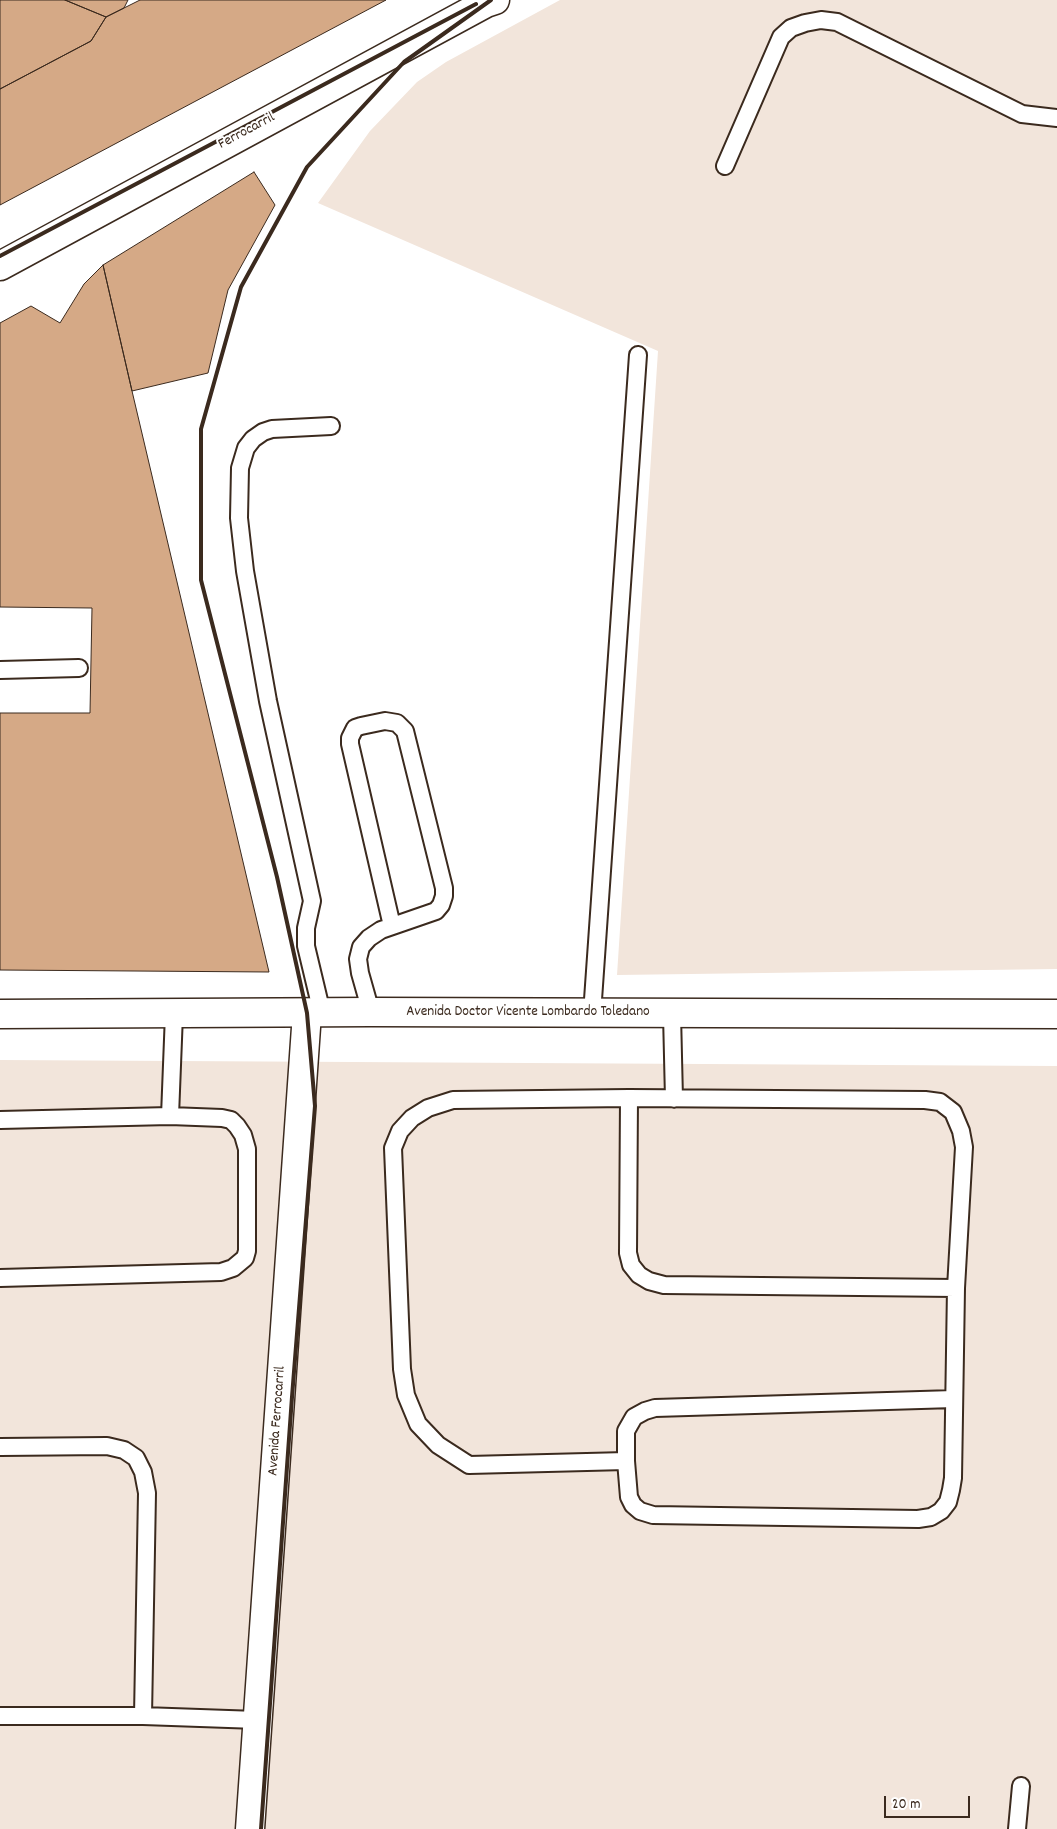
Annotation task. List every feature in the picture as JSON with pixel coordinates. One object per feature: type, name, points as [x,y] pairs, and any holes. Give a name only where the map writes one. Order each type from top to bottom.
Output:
[{"type":"street","name":"Ferrocarril","points":[[0,266],[495,0]]},
{"type":"street","name":"Avenida Doctor Vicente Lombardo Toledano","points":[[0,1014],[371,1012],[1057,1014]]},
{"type":"street","name":"Avenida Ferrocarril","points":[[250,1829],[257,1720],[314,1013]]},
{"type":"lane","points":[[725,166],[781,37],[791,28],[813,21],[837,22],[1022,114],[1057,118]]},
{"type":"lane","points":[[592,1014],[638,355]]},
{"type":"lane","points":[[314,1013],[306,946],[306,928],[312,901],[268,701],[245,570],[239,518],[240,468],[246,448],[253,439],[263,432],[272,429],[331,426]]},
{"type":"lane","points":[[0,670],[79,668]]},
{"type":"lane","points":[[371,1012],[360,973],[358,959],[361,947],[369,938],[381,930],[436,912],[441,905],[444,888],[405,731],[397,723],[385,721],[355,728],[350,738],[350,744],[392,926]]},
{"type":"lane","points":[[170,1116],[174,1014]]},
{"type":"lane","points":[[672,1014],[674,1099]]},
{"type":"lane","points":[[629,1098],[628,1253],[631,1265],[639,1276],[648,1281],[664,1285],[956,1288]]},
{"type":"lane","points":[[626,1461],[469,1465],[438,1445],[418,1424],[406,1395],[402,1369],[392,1167],[393,1148],[400,1131],[412,1118],[428,1108],[453,1100],[629,1098],[925,1100],[940,1102],[953,1112],[961,1131],[964,1147],[956,1288],[954,1400],[952,1490],[948,1502],[941,1511],[931,1517],[918,1519],[653,1515],[640,1511],[632,1505],[629,1497],[626,1431],[634,1417],[644,1411],[655,1408],[954,1400]]},
{"type":"lane","points":[[0,1120],[170,1116],[222,1118],[231,1120],[237,1126],[243,1136],[247,1149],[247,1251],[239,1264],[221,1272],[0,1278]]},
{"type":"lane","points":[[0,1447],[107,1446],[124,1450],[136,1458],[143,1472],[147,1493],[143,1716]]},
{"type":"lane","points":[[0,1716],[143,1716],[257,1720]]},
{"type":"lane","points":[[1017,1829],[1021,1786]]},
{"type":"shaded area","points":[[560,0],[1057,0],[1057,969],[617,975],[658,351],[318,203],[370,131],[417,82],[446,62]]},
{"type":"shaded area","points":[[0,1060],[1057,1066],[1057,1829],[0,1829]]},
{"type":"building","points":[[0,0],[65,0],[106,17],[91,41],[0,89]]},
{"type":"building","points":[[65,0],[128,0],[124,8],[106,17]]},
{"type":"building","points":[[140,0],[386,0],[0,205],[0,89],[91,41],[106,17]]},
{"type":"building","points":[[254,172],[275,205],[228,290],[208,373],[132,391],[103,265]]},
{"type":"building","points":[[103,265],[269,972],[0,970],[0,713],[90,713],[92,608],[0,607],[0,323],[31,306],[60,323],[84,284]]},
{"type":"railway","points":[[261,1829],[315,1106],[307,1013],[277,877],[201,580],[201,429],[241,287],[307,167],[404,62],[491,0]]},
{"type":"railway","points":[[0,256],[476,4]]}]
